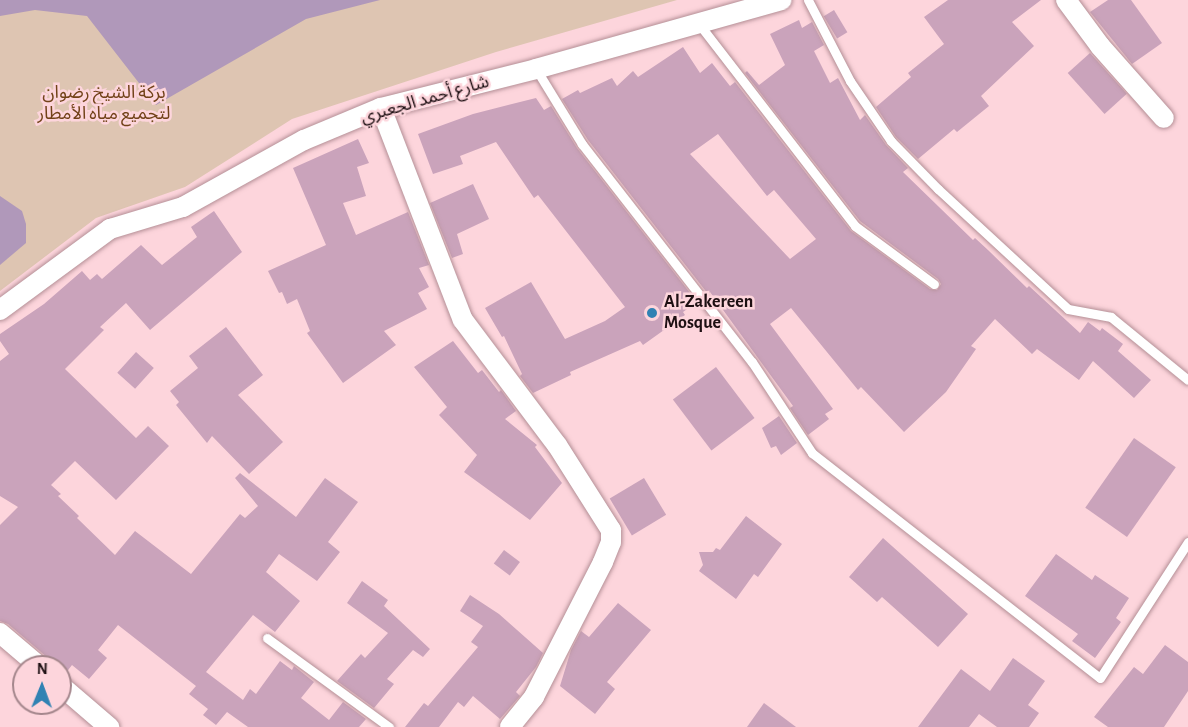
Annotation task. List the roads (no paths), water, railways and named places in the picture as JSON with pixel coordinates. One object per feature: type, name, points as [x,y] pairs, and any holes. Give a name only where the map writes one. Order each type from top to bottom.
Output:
[{"type":"street","name":"شارع أحمد الجعبري","points":[[0,310],[110,229],[183,207],[304,140],[381,108],[536,69],[783,0]]},
{"type":"street","points":[[1066,0],[1100,46],[1164,118]]},
{"type":"street","points":[[381,108],[463,320],[557,445],[611,530],[608,552],[534,696],[510,727]]},
{"type":"street","points":[[0,633],[26,655]]},
{"type":"street","points":[[72,695],[109,727]]},
{"type":"lane","points":[[808,0],[850,81],[891,141],[938,189],[1068,309],[1111,317],[1188,380]]},
{"type":"lane","points":[[699,24],[855,226],[934,284]]},
{"type":"lane","points":[[536,69],[582,144],[752,362],[812,453],[1100,678],[1188,542]]},
{"type":"lane","points":[[267,638],[389,727]]},
{"type":"place","name":"Al-Zakereen Mosque","points":[[652,313]]},
{"type":"park label","name":"بركة الشيخ رضوان لتجميع مياه الأمطار","points":[[104,104]]}]
